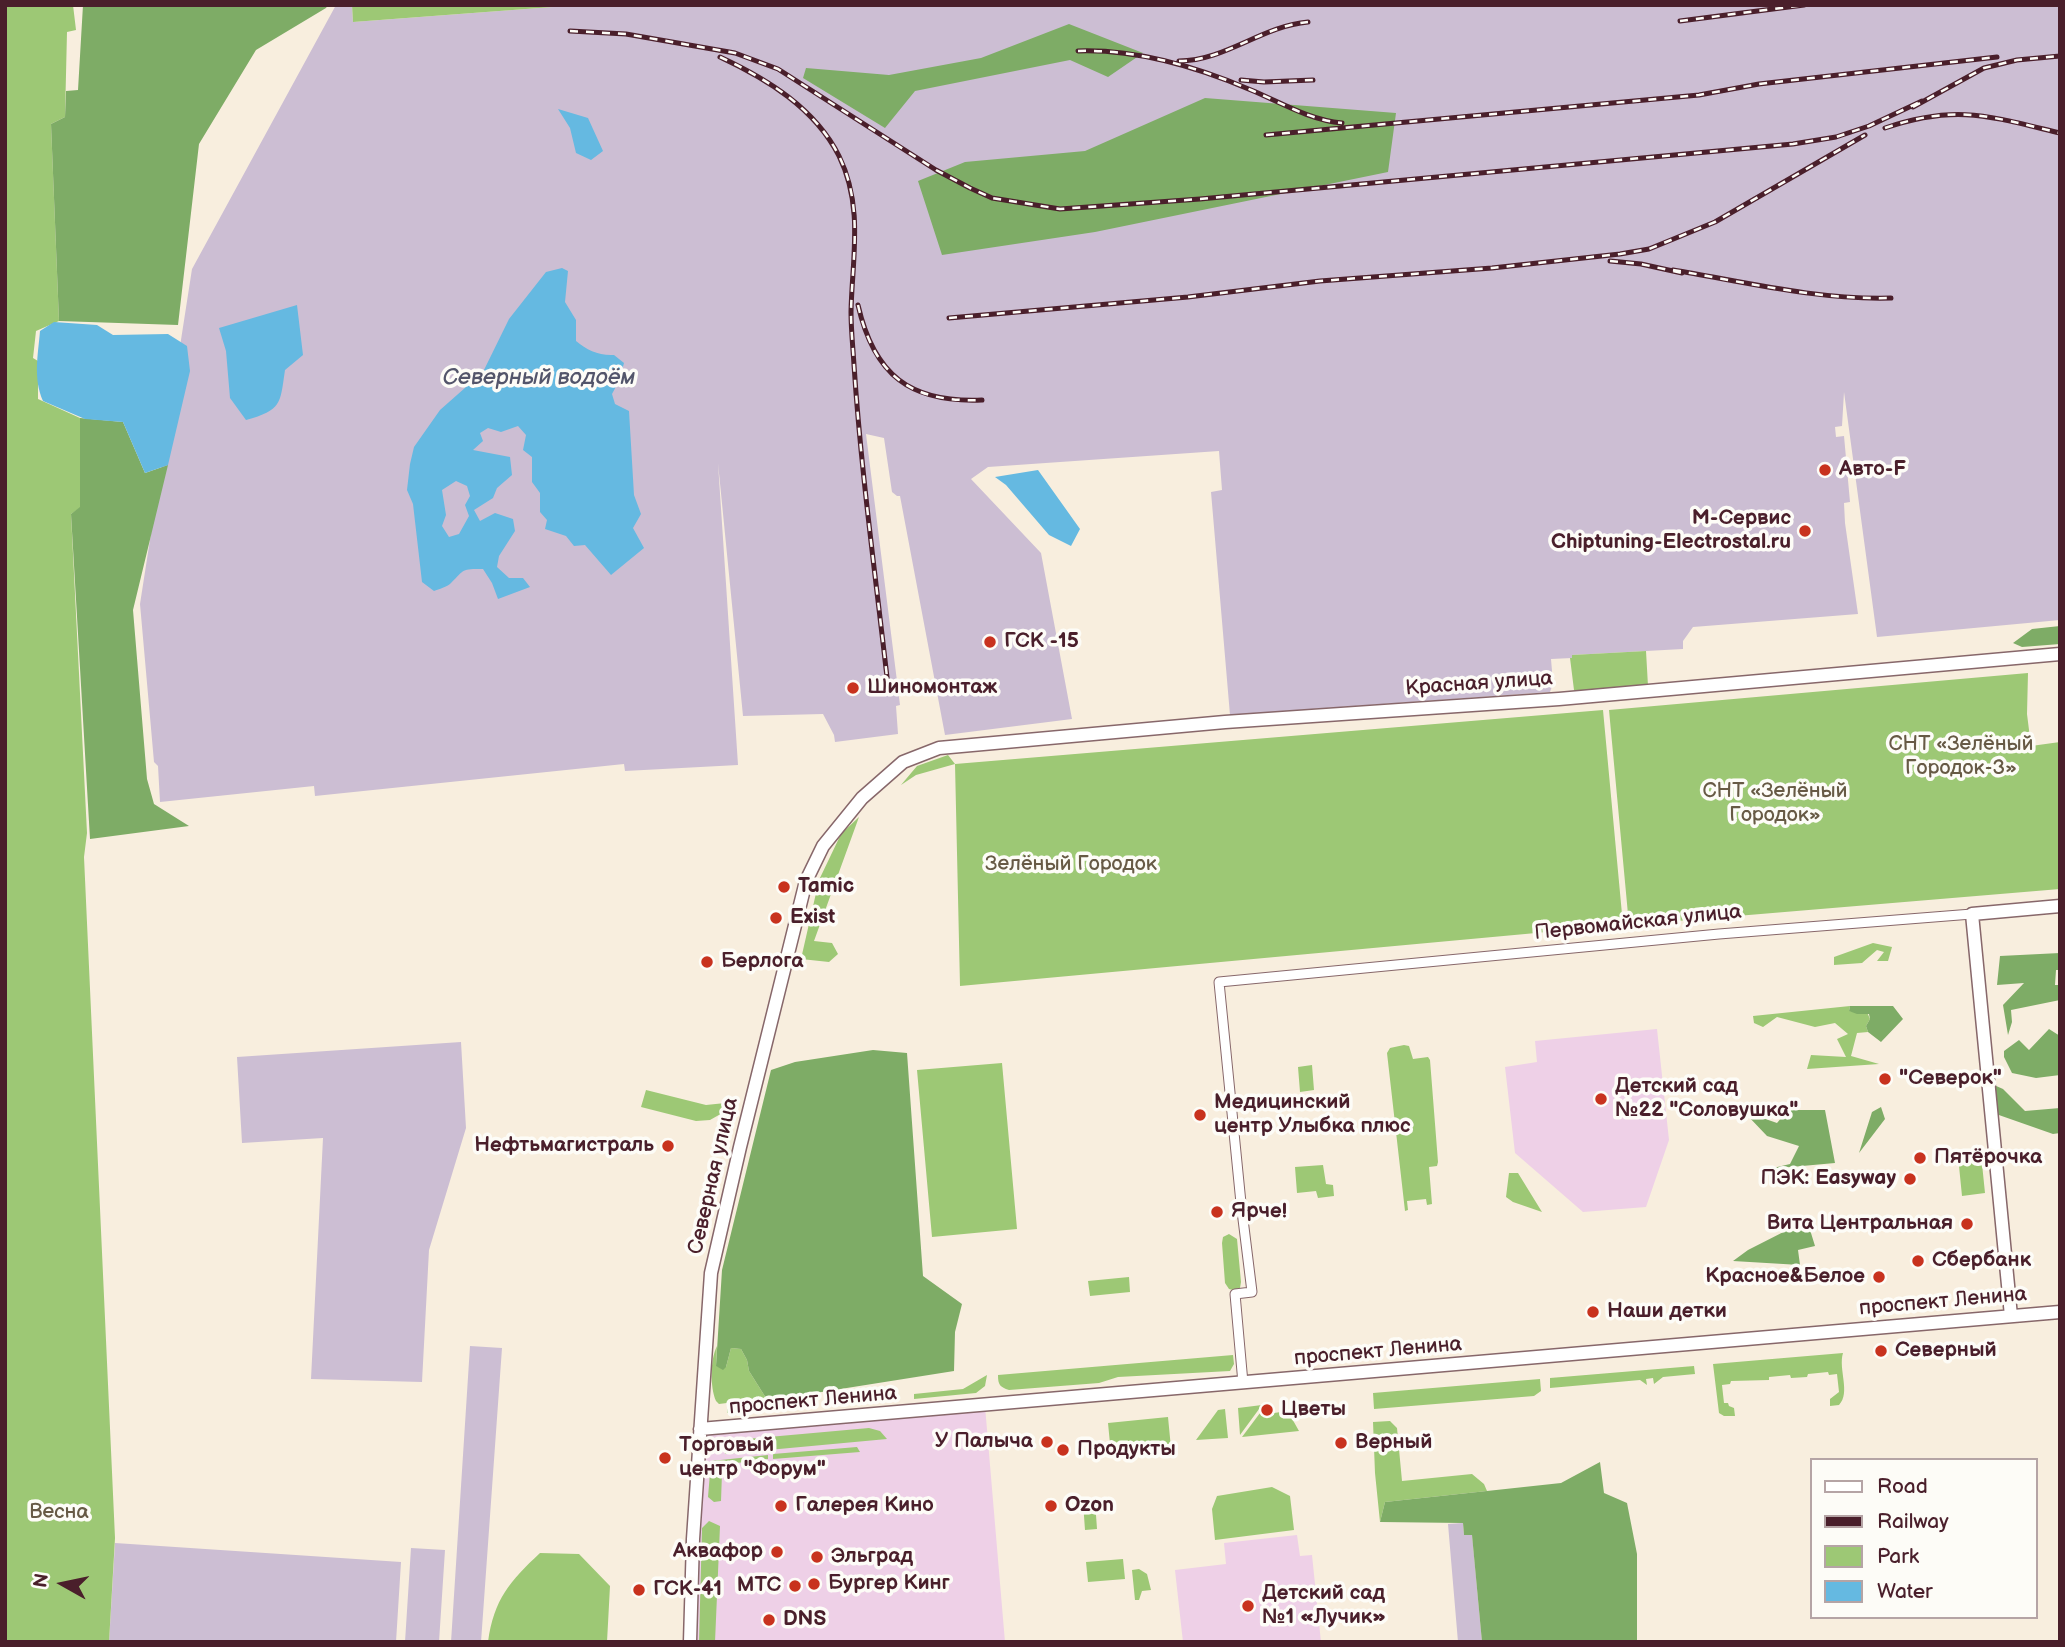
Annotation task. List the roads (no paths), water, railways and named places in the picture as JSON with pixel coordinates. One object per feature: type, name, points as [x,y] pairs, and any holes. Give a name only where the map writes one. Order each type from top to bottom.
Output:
[{"type":"main road","name":"Красная улица","points":[[904,762],[939,748],[1020,740],[1238,721],[1559,699],[2060,654]]},
{"type":"main road","name":"Северная улица","points":[[690,1642],[700,1429],[711,1273],[803,891],[823,846],[847,814],[887,774],[904,762]]},
{"type":"main road","name":"Первомайская улица","points":[[1972,914],[2060,905]]},
{"type":"main road","points":[[1972,914],[2011,1316]]},
{"type":"main road","name":"проспект Ленина","points":[[700,1429],[2060,1312]]},
{"type":"street","name":"Первомайская улица","points":[[1243,1383],[1235,1294],[1252,1292],[1219,982],[1972,914]]},
{"type":"water","points":[[558,109],[588,118],[603,151],[591,160],[576,153],[570,128]]},
{"type":"water","name":"Северный водоём","points":[[562,268],[568,271],[565,302],[576,320],[576,341],[594,352],[614,355],[624,363],[612,394],[615,404],[629,411],[634,495],[641,514],[633,528],[644,548],[611,575],[585,545],[574,546],[566,536],[545,529],[547,520],[540,512],[540,493],[532,482],[532,457],[523,450],[526,435],[518,426],[501,432],[488,428],[480,433],[483,441],[473,450],[510,457],[512,475],[497,488],[493,498],[474,510],[480,521],[495,513],[513,519],[515,531],[499,556],[497,567],[509,578],[523,578],[530,587],[498,599],[483,569],[471,569],[461,572],[447,586],[434,591],[422,582],[413,504],[407,490],[414,447],[440,410],[483,372],[509,319],[546,272]],"holes":[[[456,481],[467,486],[470,496],[465,505],[469,516],[459,534],[449,537],[442,526],[446,515],[442,490]]]},
{"type":"water","points":[[297,305],[303,355],[285,370],[280,398],[273,409],[246,420],[230,398],[226,351],[219,328]]},
{"type":"water","points":[[54,322],[97,325],[113,335],[168,334],[187,346],[190,371],[168,465],[145,473],[123,422],[85,419],[43,401],[37,375],[40,331]]},
{"type":"water","points":[[1038,470],[1080,529],[1071,546],[1049,535],[1006,485],[995,477]]},
{"type":"railway","points":[[1680,21],[1804,5]]},
{"type":"railway","points":[[1179,61],[1212,55],[1275,30],[1308,22]]},
{"type":"railway","points":[[570,31],[626,34],[735,53],[778,69],[936,170],[970,188],[992,198],[1060,209],[1200,199],[1793,144],[1836,137],[1869,126],[1922,101]]},
{"type":"railway","points":[[1078,51],[1122,53],[1166,61],[1230,82],[1306,114],[1342,123]]},
{"type":"railway","points":[[1913,107],[1984,68],[2017,60],[2060,56]]},
{"type":"railway","points":[[720,57],[772,85],[803,109],[829,139],[847,175],[852,194],[855,233],[851,319],[857,405],[888,686]]},
{"type":"railway","points":[[1266,135],[1699,95],[1759,84],[1997,57]]},
{"type":"railway","points":[[1241,80],[1313,80]]},
{"type":"railway","points":[[1885,128],[1932,116],[1973,115],[2060,133]]},
{"type":"railway","points":[[949,318],[1188,297],[1320,281],[1492,268],[1649,249],[1715,222],[1865,135]]},
{"type":"railway","points":[[1610,261],[1641,264],[1682,273]]},
{"type":"railway","points":[[1673,270],[1808,293],[1891,298]]},
{"type":"railway","points":[[858,305],[874,350],[885,367],[899,380],[915,390],[934,396],[982,400]]},
{"type":"place","name":"Авто-F","points":[[1825,470]]},
{"type":"place","name":"M-Сервис Chiptuning-Electrostal.ru","points":[[1805,531]]},
{"type":"place","name":"ГСК -15","points":[[990,642]]},
{"type":"place","name":"Шиномонтаж","points":[[853,688]]},
{"type":"place","name":"Tamic","points":[[784,887]]},
{"type":"place","name":"Exist","points":[[776,918]]},
{"type":"place","name":"Берлога","points":[[707,962]]},
{"type":"place","name":"\"Северок\"","points":[[1885,1079]]},
{"type":"place","name":"Детский сад №22 \"Соловушка\"","points":[[1601,1099]]},
{"type":"place","name":"Медицинский центр Улыбка плюс","points":[[1200,1115]]},
{"type":"place","name":"Нефтьмагистраль","points":[[668,1146]]},
{"type":"place","name":"Пятёрочка","points":[[1920,1158]]},
{"type":"place","name":"ПЭК: Easyway","points":[[1910,1179]]},
{"type":"place","name":"Ярче!","points":[[1217,1212]]},
{"type":"place","name":"Вита Центральная","points":[[1967,1224]]},
{"type":"place","name":"Сбербанк","points":[[1918,1261]]},
{"type":"place","name":"Красное&Белое","points":[[1879,1277]]},
{"type":"place","name":"Наши детки","points":[[1593,1312]]},
{"type":"place","name":"Северный","points":[[1881,1351]]},
{"type":"place","name":"Цветы","points":[[1267,1410]]},
{"type":"place","name":"У Палыча","points":[[1047,1442]]},
{"type":"place","name":"Верный","points":[[1341,1443]]},
{"type":"place","name":"Продукты","points":[[1063,1450]]},
{"type":"place","name":"Торговый центр \"Форум\"","points":[[665,1458]]},
{"type":"place","name":"Галерея Кино","points":[[781,1506]]},
{"type":"place","name":"Ozon","points":[[1051,1506]]},
{"type":"place","name":"Аквафор","points":[[777,1552]]},
{"type":"place","name":"Эльград","points":[[817,1557]]},
{"type":"place","name":"Бургер Кинг","points":[[814,1584]]},
{"type":"place","name":"МТС","points":[[795,1586]]},
{"type":"place","name":"ГСК-41","points":[[639,1590]]},
{"type":"place","name":"Детский сад №1 «Лучик»","points":[[1248,1606]]},
{"type":"place","name":"DNS","points":[[769,1620]]},
{"type":"park label","name":"СНТ «Зелёный Городок-3»","points":[[1961,757]]},
{"type":"park label","name":"СНТ «Зелёный Городок»","points":[[1775,804]]},
{"type":"park label","name":"Зелёный Городок","points":[[1071,865]]},
{"type":"park label","name":"Весна","points":[[59,1513]]}]
